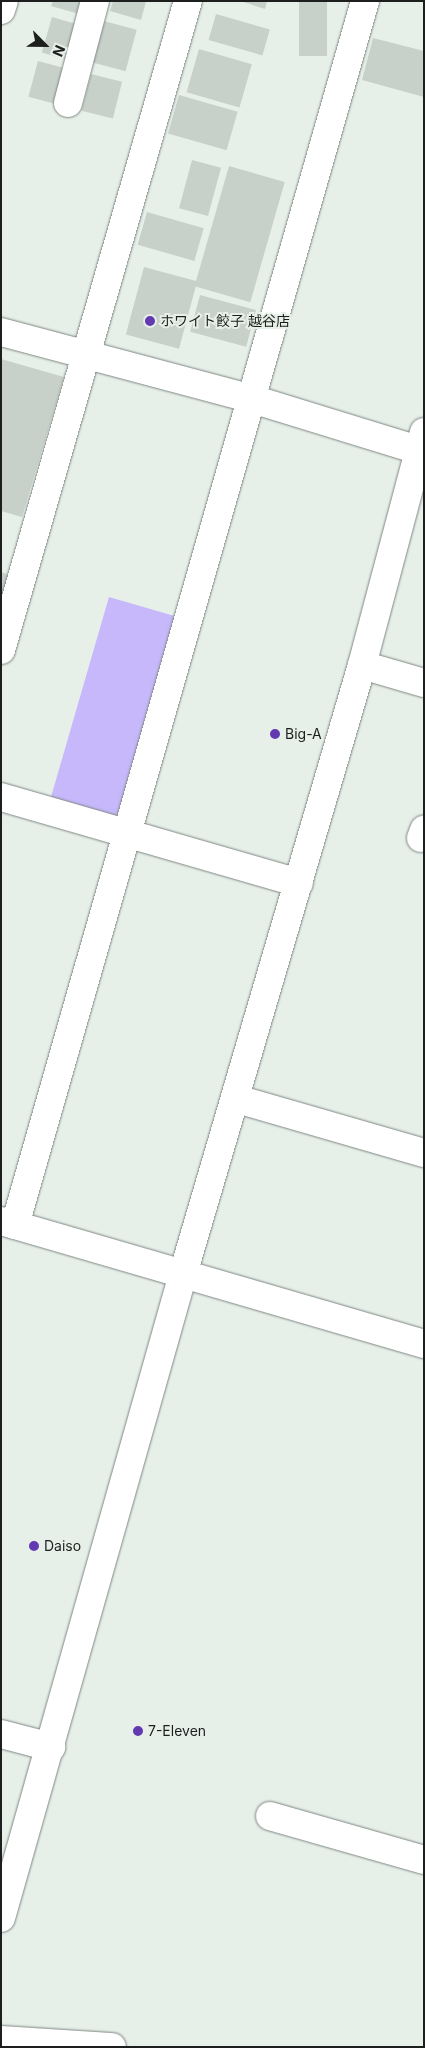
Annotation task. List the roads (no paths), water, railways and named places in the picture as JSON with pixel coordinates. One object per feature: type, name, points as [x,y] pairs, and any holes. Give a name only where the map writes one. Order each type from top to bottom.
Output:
[{"type":"street","points":[[1,10],[4,1]]},
{"type":"street","points":[[68,103],[95,1]]},
{"type":"street","points":[[1,650],[87,357],[188,1]]},
{"type":"street","points":[[365,1],[125,831],[8,1223],[424,1344]]},
{"type":"street","points":[[1,332],[87,357],[249,398],[420,452],[362,665],[237,1099],[183,1274],[51,1747],[1,1918]]},
{"type":"street","points":[[362,665],[424,683]]},
{"type":"street","points":[[1,797],[125,831],[299,883]]},
{"type":"street","points":[[237,1099],[424,1153]]},
{"type":"street","points":[[1,1734],[51,1747]]},
{"type":"street","points":[[270,1816],[424,1860]]},
{"type":"street","points":[[1,2040],[112,2047]]},
{"type":"place","name":"ホワイト餃子 越谷店","points":[[150,321]]},
{"type":"place","name":"Big-A","points":[[275,734]]},
{"type":"place","name":"Daiso","points":[[34,1546]]},
{"type":"place","name":"7-Eleven","points":[[138,1731]]}]
